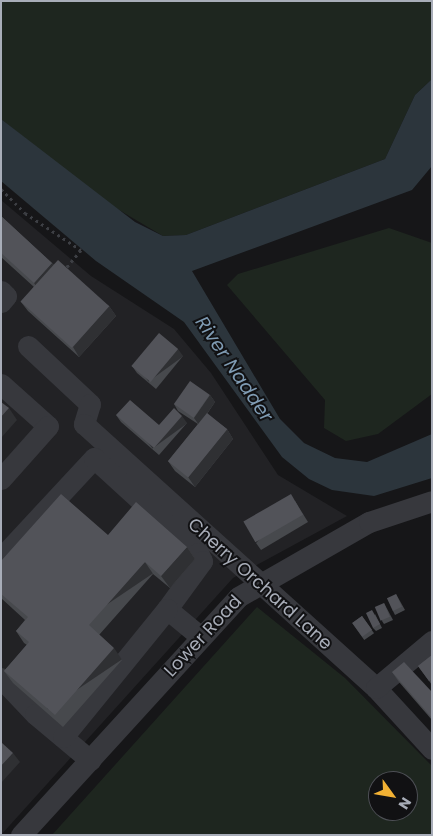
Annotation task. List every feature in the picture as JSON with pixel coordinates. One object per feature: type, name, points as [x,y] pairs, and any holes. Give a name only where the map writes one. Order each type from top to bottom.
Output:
[{"type":"street","points":[[1,292],[6,296],[1,302]]},
{"type":"street","name":"Cherry Orchard Lane","points":[[28,346],[90,404],[84,424],[376,688],[432,749]]},
{"type":"street","points":[[1,384],[48,426],[1,479]]},
{"type":"street","points":[[1,558],[94,458],[198,553],[202,561],[167,609],[63,737]]},
{"type":"street","name":"Lower Road","points":[[21,835],[202,636],[257,582],[370,522],[432,501]]},
{"type":"street","points":[[167,609],[202,636]]},
{"type":"street","points":[[376,688],[432,641]]},
{"type":"street","points":[[1,678],[90,760]]},
{"type":"path","points":[[1,189],[25,213],[81,250],[60,274]]},
{"type":"shaded area","points":[[1,1],[432,1],[432,79],[415,95],[385,159],[186,235],[163,236],[104,201],[1,119]]},
{"type":"shaded area","points":[[1,200],[91,276],[174,329],[211,373],[278,475],[347,516],[233,578],[1,835]]},
{"type":"shaded area","points":[[389,228],[432,243],[432,394],[378,434],[346,441],[324,428],[325,400],[227,285],[238,274]]},
{"type":"shaded area","points":[[257,607],[345,678],[432,766],[432,835],[52,835]]},
{"type":"water","name":"River Nadder","points":[[432,79],[432,166],[412,190],[192,271],[280,419],[304,443],[335,458],[367,462],[432,434],[432,478],[374,496],[332,490],[309,479],[282,457],[184,322],[96,261],[1,181],[1,119],[135,222],[163,236],[186,235],[385,159],[415,95]]},
{"type":"building","points":[[1,216],[52,263],[34,283],[1,253]]},
{"type":"building","points":[[58,260],[109,306],[72,348],[21,302]]},
{"type":"building","points":[[159,333],[178,349],[151,382],[131,366]]},
{"type":"building","points":[[190,381],[210,395],[194,418],[174,404]]},
{"type":"building","points":[[130,400],[159,425],[174,408],[182,416],[154,448],[116,415]]},
{"type":"building","points":[[1,402],[9,408],[1,417]]},
{"type":"building","points":[[207,413],[227,429],[188,478],[168,461]]},
{"type":"building","points":[[61,494],[108,535],[136,502],[187,547],[161,576],[145,562],[89,625],[114,648],[55,715],[4,671],[29,642],[16,631],[28,617],[1,594],[1,561]]},
{"type":"building","points":[[291,494],[303,515],[255,542],[243,522]]},
{"type":"building","points":[[396,594],[402,607],[393,611],[387,598]]},
{"type":"building","points":[[384,603],[390,617],[381,621],[375,607]]},
{"type":"building","points":[[372,610],[380,624],[373,628],[366,613]]},
{"type":"building","points":[[362,616],[372,630],[362,637],[352,623]]},
{"type":"building","points":[[432,655],[432,679],[429,681],[418,666]]},
{"type":"building","points":[[404,662],[432,692],[432,718],[392,672]]},
{"type":"building","points":[[1,742],[13,753],[1,766]]}]
